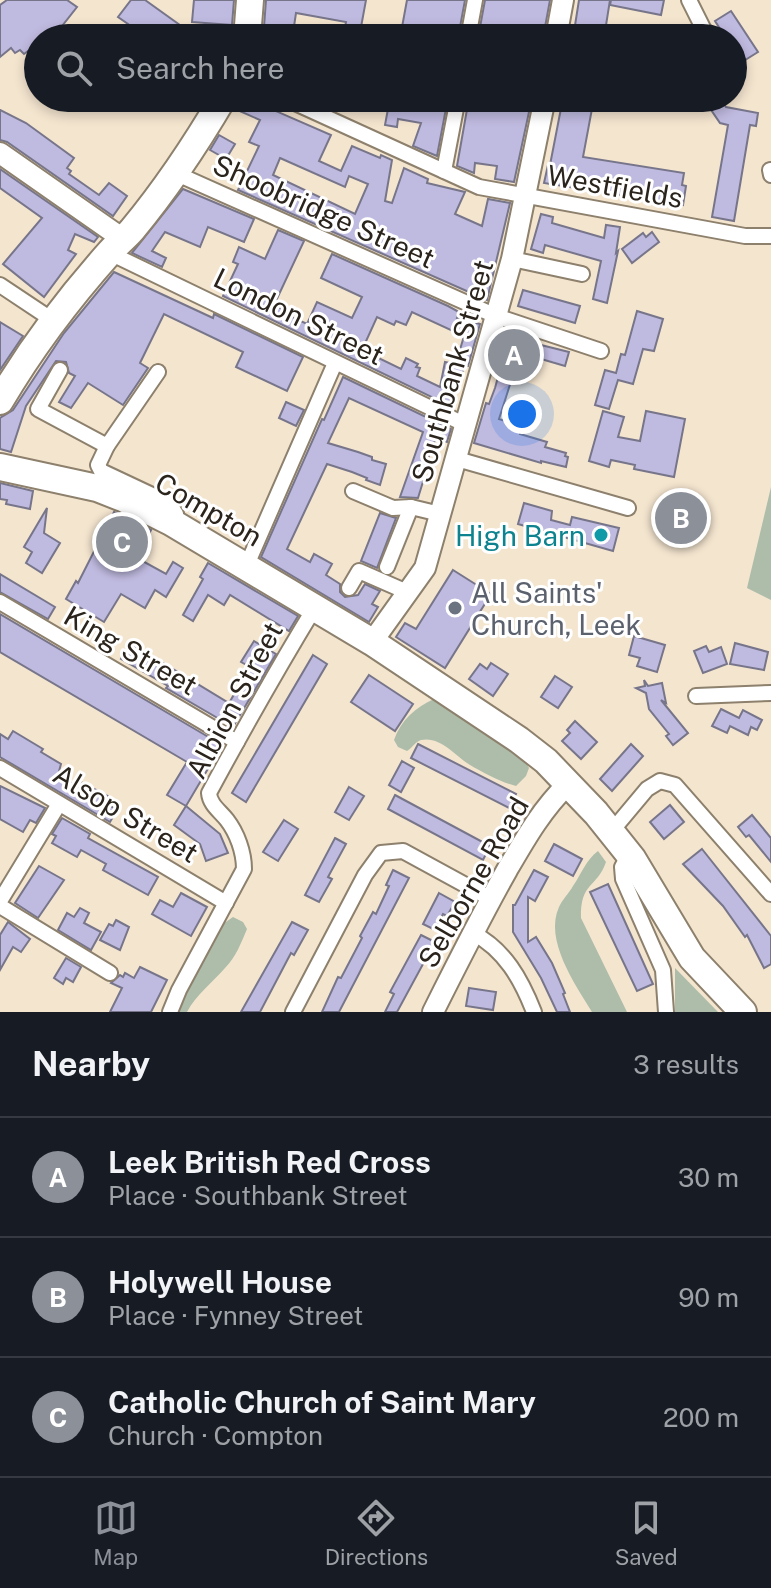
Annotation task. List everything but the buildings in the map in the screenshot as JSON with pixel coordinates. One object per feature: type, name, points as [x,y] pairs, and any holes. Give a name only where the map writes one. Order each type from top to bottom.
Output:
[{"type":"highway","points":[[248,24],[250,0]]},
{"type":"highway","points":[[0,401],[54,321],[175,173],[214,112]]},
{"type":"highway","name":"Compton","points":[[0,467],[97,488],[171,522],[372,642],[519,740],[546,761],[611,832],[629,854],[692,958],[743,1012]]},
{"type":"street","points":[[471,24],[475,0]]},
{"type":"street","points":[[559,24],[563,0]]},
{"type":"street","points":[[689,0],[701,24]]},
{"type":"street","name":"Westfields","points":[[315,112],[479,187],[745,236],[771,236]]},
{"type":"street","points":[[444,171],[455,112]]},
{"type":"street","name":"Southbank Street","points":[[372,642],[425,568],[512,259],[542,112]]},
{"type":"street","points":[[0,153],[117,245]]},
{"type":"street","name":"Shoobridge Street","points":[[175,173],[496,316],[601,351]]},
{"type":"street","name":"London Street","points":[[117,245],[118,257],[466,425]]},
{"type":"street","points":[[512,259],[582,274]]},
{"type":"street","points":[[0,285],[54,321]]},
{"type":"street","points":[[246,567],[335,363]]},
{"type":"street","points":[[60,370],[38,409],[107,446]]},
{"type":"street","points":[[158,372],[107,446],[98,465],[101,471],[169,503],[176,514],[171,522]]},
{"type":"street","points":[[457,459],[628,508]]},
{"type":"street","points":[[353,491],[393,508],[411,507],[440,514]]},
{"type":"street","points":[[387,567],[411,507]]},
{"type":"street","points":[[349,588],[359,571],[407,592]]},
{"type":"street","name":"King Street","points":[[0,602],[237,742]]},
{"type":"street","name":"Albion Street","points":[[226,903],[240,877],[244,860],[234,832],[212,804],[209,793],[264,690],[315,607]]},
{"type":"street","points":[[696,696],[771,693]]},
{"type":"street","name":"Alsop Street","points":[[0,768],[226,903]]},
{"type":"street","points":[[611,832],[647,789],[666,781],[675,785],[771,894]]},
{"type":"street","name":"Selborne Road","points":[[433,1012],[491,899],[542,813],[568,784]]},
{"type":"street","points":[[59,804],[0,904],[110,973]]},
{"type":"street","points":[[293,1012],[365,875],[381,853],[403,851],[491,899]]},
{"type":"street","points":[[629,854],[622,867],[623,879],[663,970],[666,1012]]},
{"type":"street","points":[[170,1012],[226,903]]},
{"type":"street","points":[[473,933],[490,942],[502,954],[525,989],[534,1012]]},
{"type":"green space","points":[[771,487],[771,600],[747,588]]},
{"type":"green space","points":[[434,699],[525,760],[529,768],[526,776],[516,786],[504,782],[470,765],[435,741],[421,740],[407,751],[398,747],[394,740],[405,720]]},
{"type":"green space","points":[[598,851],[606,862],[586,891],[581,918],[627,1012],[592,1012],[564,961],[555,933],[560,904]]},
{"type":"green space","points":[[233,917],[243,922],[247,929],[235,955],[187,1012],[175,1012],[220,926]]},
{"type":"green space","points":[[675,968],[718,1012],[675,1012]]},
{"type":"place","name":"Leek British Red Cross","points":[[514,355]]},
{"type":"place","name":"Holywell House","points":[[681,518]]},
{"type":"place","name":"High Barn","points":[[601,535]]},
{"type":"place","name":"Catholic Church of Saint Mary","points":[[122,542]]},
{"type":"place","name":"All Saints' Church, Leek","points":[[455,608]]}]
